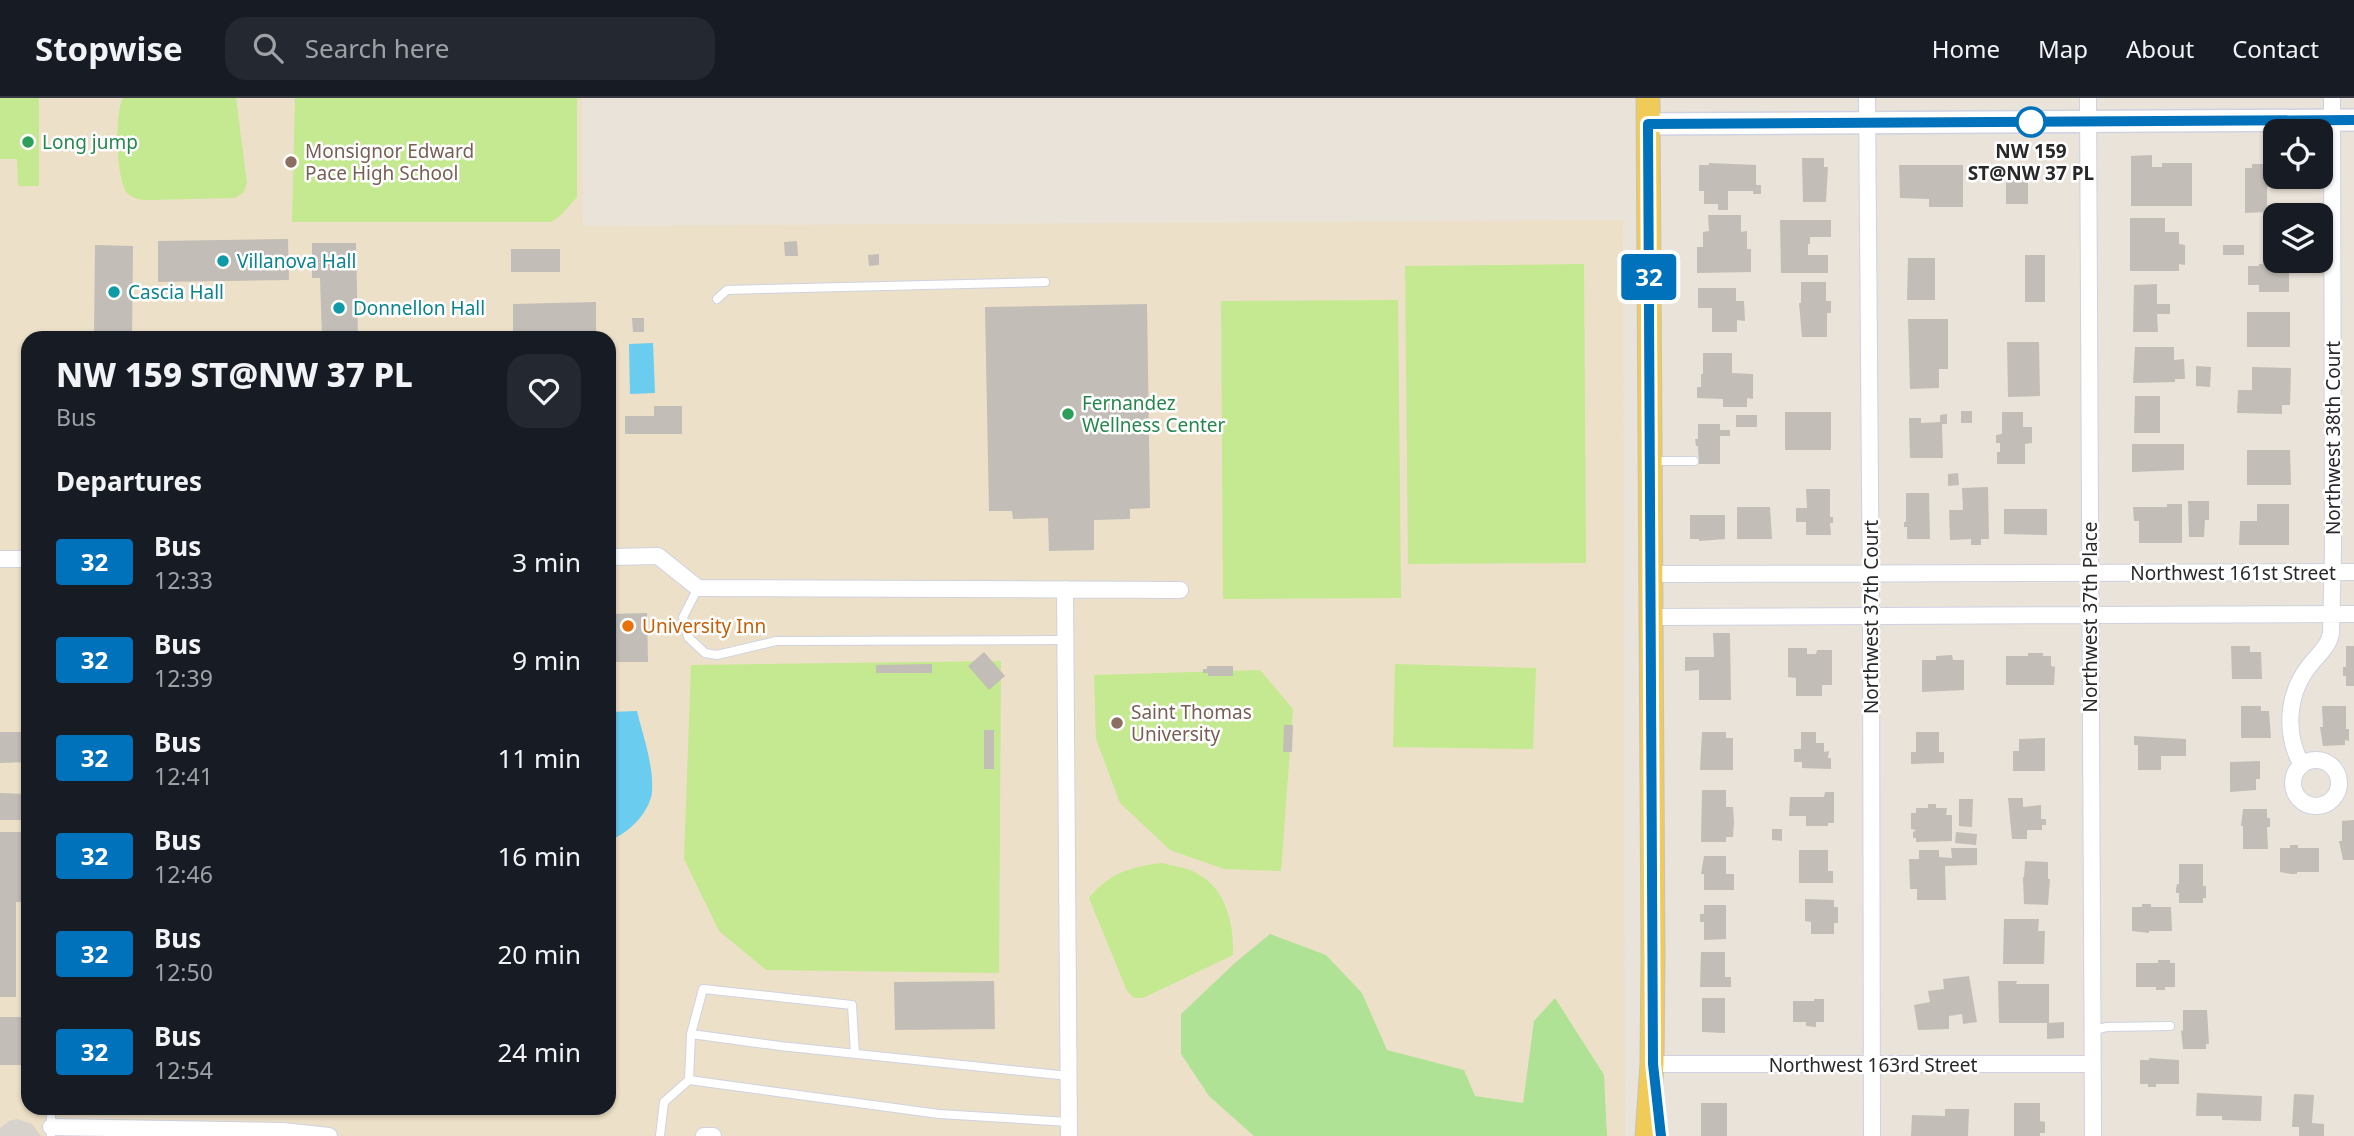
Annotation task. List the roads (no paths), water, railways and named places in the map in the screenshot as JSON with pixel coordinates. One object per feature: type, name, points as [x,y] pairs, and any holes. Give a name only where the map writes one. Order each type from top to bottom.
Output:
[{"type":"main road","points":[[1647,1136],[1653,1064],[1648,98]]},
{"type":"main road","points":[[1653,1064],[1661,1136]]},
{"type":"street","name":"Northwest 37th Court","points":[[1867,98],[1872,1136]]},
{"type":"street","name":"Northwest 37th Place","points":[[2088,98],[2093,1136]]},
{"type":"street","name":"Northwest 38th Court","points":[[2332,98],[2332,119]]},
{"type":"street","points":[[2333,121],[2354,120]]},
{"type":"street","points":[[1648,124],[2263,121]]},
{"type":"street","name":"Northwest 38th Court","points":[[2302,765],[2291,738],[2292,698],[2301,677],[2330,639],[2333,572],[2332,189]]},
{"type":"street","points":[[616,557],[658,556],[698,588],[1181,590]]},
{"type":"street","points":[[0,559],[21,559]]},
{"type":"street","name":"Northwest 161st Street","points":[[1650,574],[2354,572]]},
{"type":"street","points":[[1065,589],[1069,1129]]},
{"type":"street","points":[[1650,617],[2354,614]]},
{"type":"street","name":"Northwest 163rd Street","points":[[1653,1064],[2093,1064]]},
{"type":"street","points":[[51,1131],[283,1130],[329,1136]]},
{"type":"street","points":[[704,1136],[713,1136]]},
{"type":"lane","points":[[717,299],[727,290],[1045,282]]},
{"type":"lane","points":[[1649,461],[1694,461]]},
{"type":"lane","points":[[698,588],[683,617],[688,637],[705,653],[717,655],[776,641],[1065,640]]},
{"type":"lane","points":[[660,1136],[664,1102],[689,1080],[691,1034],[703,989],[852,1005],[855,1054]]},
{"type":"lane","points":[[2093,1030],[2107,1027],[2170,1026]]},
{"type":"lane","points":[[691,1034],[1069,1076]]},
{"type":"lane","points":[[689,1080],[1069,1129]]},
{"type":"water","points":[[653,343],[655,393],[630,394],[629,344]]},
{"type":"water","points":[[637,711],[650,762],[652,792],[643,814],[616,837],[616,712]]},
{"type":"place","name":"NW 159 ST@NW 37 PL","points":[[2031,122]]},
{"type":"place","name":"Long jump","points":[[28,142]]},
{"type":"place","name":"Monsignor Edward Pace High School","points":[[291,162]]},
{"type":"place","name":"Villanova Hall","points":[[223,261]]},
{"type":"place","name":"Cascia Hall","points":[[114,292]]},
{"type":"place","name":"Donnellon Hall","points":[[339,308]]},
{"type":"place","name":"Fernandez Wellness Center","points":[[1068,414]]},
{"type":"place","name":"University Inn","points":[[628,626]]},
{"type":"place","name":"Saint Thomas University","points":[[1117,723]]}]
